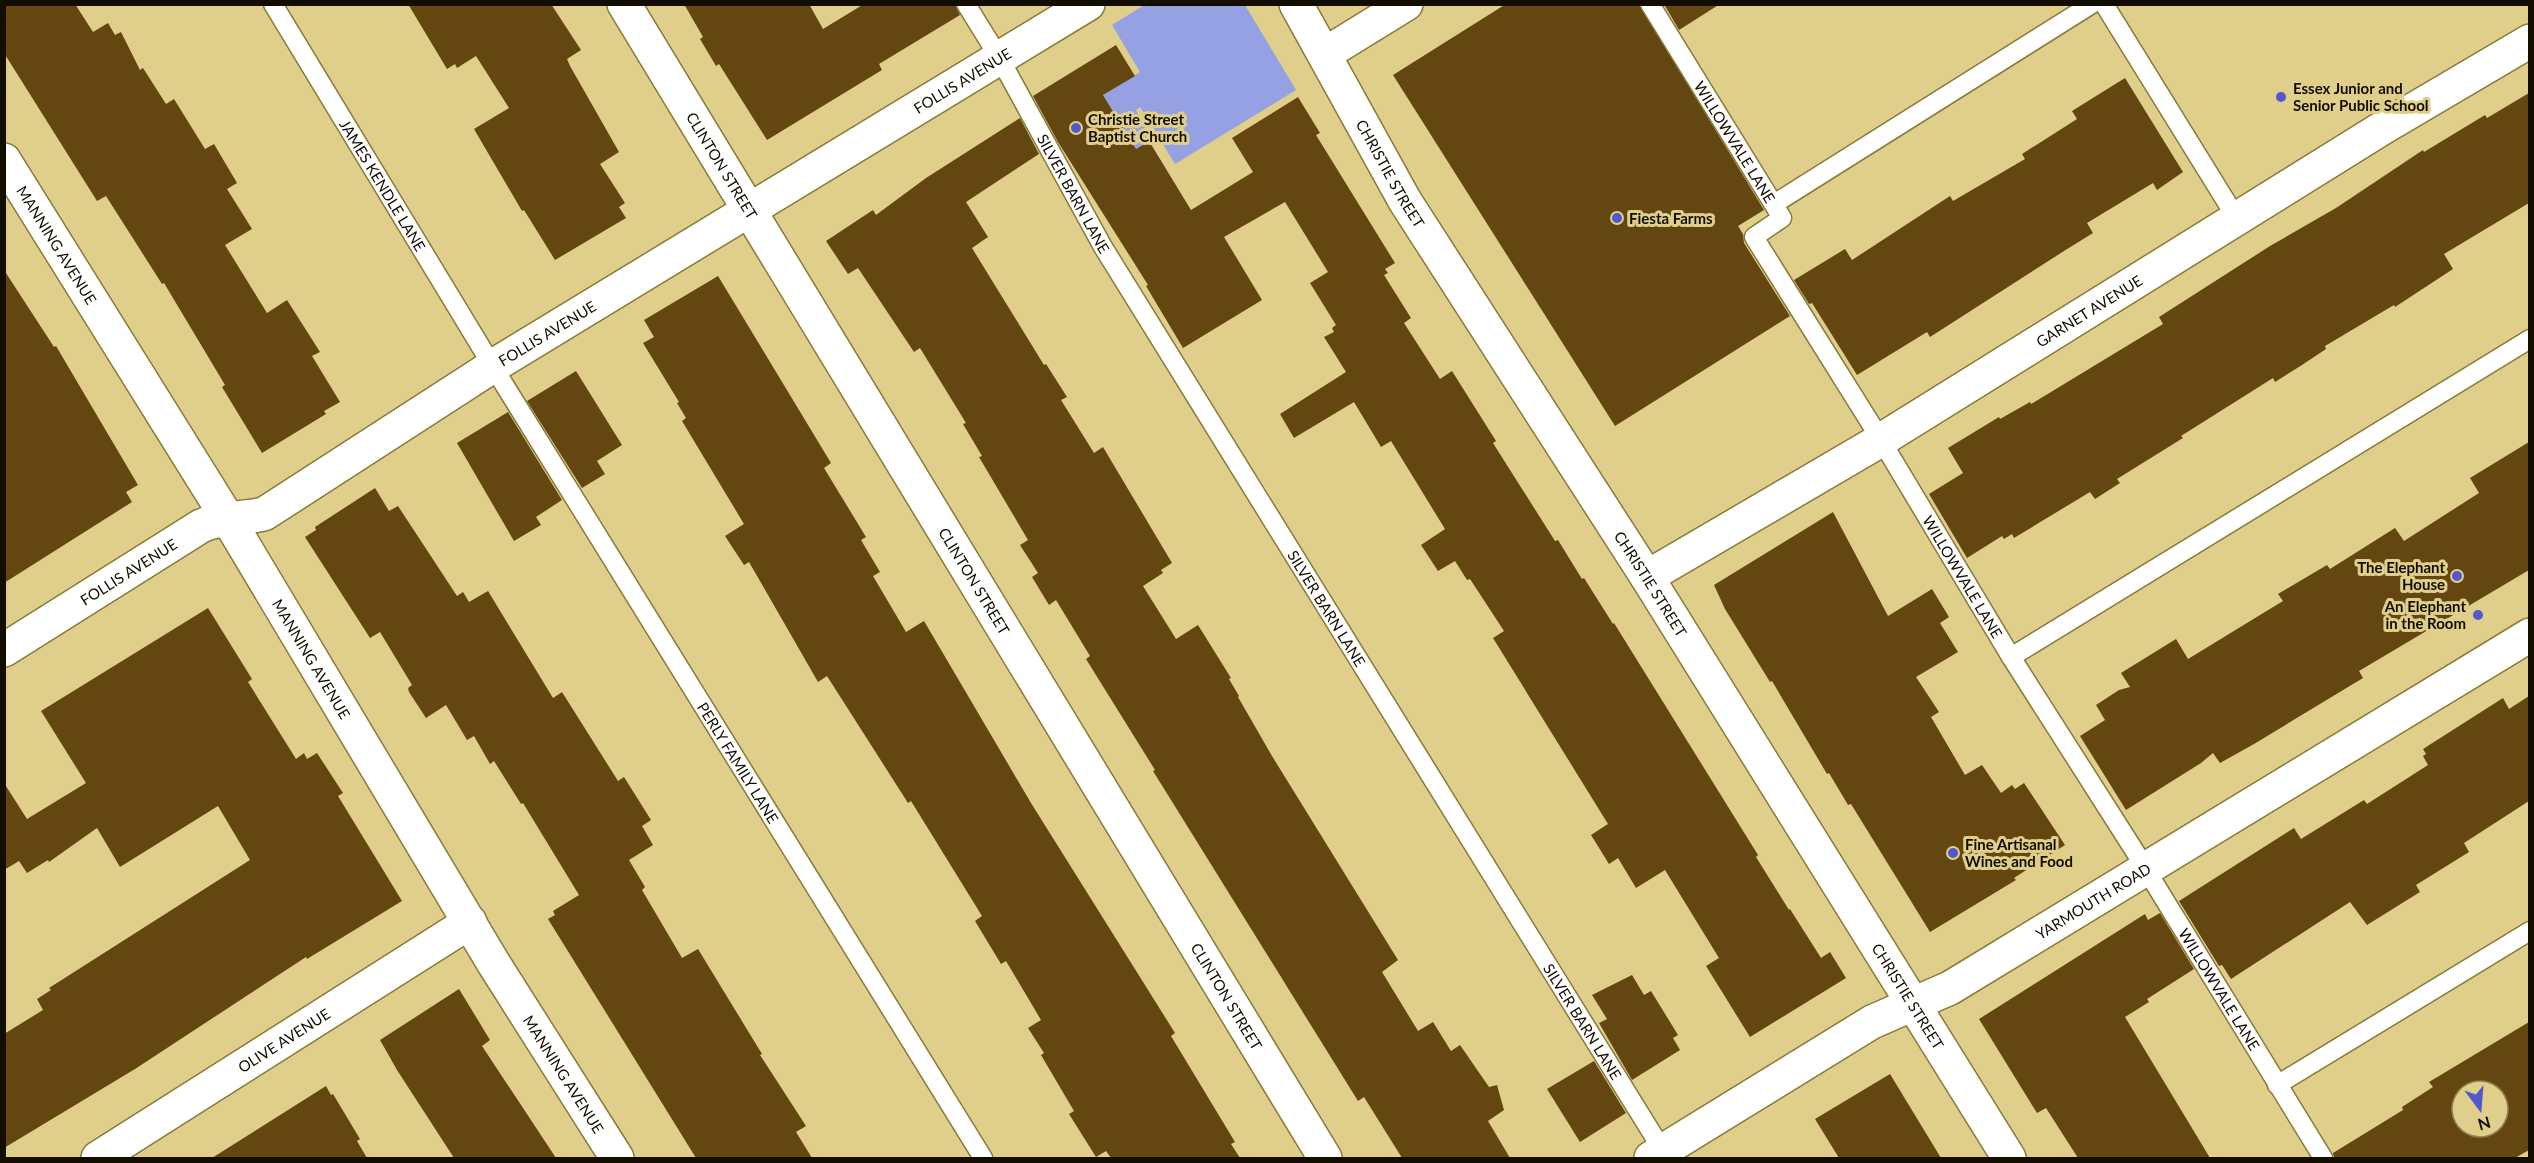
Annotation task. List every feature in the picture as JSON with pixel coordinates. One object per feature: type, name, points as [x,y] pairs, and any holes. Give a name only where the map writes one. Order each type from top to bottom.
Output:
[{"type":"street","name":"CLINTON STREET","points":[[624,4],[1325,1158]]},
{"type":"street","name":"FOLLIS AVENUE","points":[[4,650],[201,526],[214,520],[245,519],[264,514],[493,366],[1088,4]]},
{"type":"street","name":"CHRISTIE STREET","points":[[1296,4],[1405,201],[1647,577],[2009,1158]]},
{"type":"street","points":[[1325,54],[1406,4]]},
{"type":"street","name":"GARNET AVENUE","points":[[1647,577],[1881,440],[2529,41]]},
{"type":"street","name":"MANNING AVENUE","points":[[4,160],[228,519],[470,922],[617,1158]]},
{"type":"street","name":"YARMOUTH ROAD","points":[[1657,1155],[1872,1022],[1950,988],[2529,635]]},
{"type":"street","name":"OLIVE AVENUE","points":[[98,1158],[470,922]]},
{"type":"lane","name":"JAMES KENDLE LANE","points":[[273,4],[493,366]]},
{"type":"lane","name":"SILVER BARN LANE","points":[[966,4],[1000,59],[1103,247],[1657,1155]]},
{"type":"lane","name":"WILLOWVALE LANE","points":[[1650,4],[1782,218],[1754,237],[1881,440],[2011,657],[2146,869],[2323,1158]]},
{"type":"lane","points":[[1774,204],[2092,4]]},
{"type":"lane","points":[[2104,4],[2237,219]]},
{"type":"lane","points":[[2011,657],[2529,339]]},
{"type":"lane","name":"PERLY FAMILY LANE","points":[[493,366],[983,1158]]},
{"type":"lane","points":[[2277,1085],[2529,931]]},
{"type":"shaded area","points":[[1146,4],[1245,5],[1296,90],[1175,164],[1140,107],[1136,110],[1153,138],[1136,149],[1103,95],[1140,72],[1112,25]]},
{"type":"building","points":[[4,4],[75,4],[93,32],[108,23],[115,35],[121,32],[140,70],[143,68],[166,104],[174,99],[205,149],[214,144],[237,183],[227,189],[252,229],[225,245],[267,313],[287,300],[320,352],[312,356],[340,402],[324,411],[326,414],[262,453],[222,387],[225,385],[164,283],[162,284],[106,196],[97,201],[4,53]]},
{"type":"building","points":[[408,4],[551,4],[581,50],[567,59],[570,66],[619,152],[600,164],[625,203],[619,207],[626,218],[555,260],[524,210],[522,211],[474,129],[509,108],[476,56],[457,68],[455,64],[447,69]]},
{"type":"building","points":[[684,4],[809,4],[823,29],[864,4],[955,4],[960,15],[879,64],[882,70],[767,140],[719,64],[716,66],[700,39],[703,37]]},
{"type":"building","name":"Fiesta Farms","points":[[1506,4],[1639,4],[1764,210],[1738,226],[1743,234],[1744,243],[1790,316],[1615,426],[1393,75]]},
{"type":"building","points":[[1664,4],[1720,4],[1679,30]]},
{"type":"building","points":[[1116,45],[1135,76],[1103,95],[1136,149],[1149,141],[1191,210],[1253,172],[1232,138],[1298,97],[1320,133],[1316,135],[1395,263],[1385,269],[1388,273],[1384,275],[1411,318],[1404,323],[1440,379],[1452,371],[1496,441],[1493,443],[1555,541],[1558,540],[1582,579],[1584,578],[1614,623],[1758,855],[1756,857],[1789,910],[1821,958],[1830,952],[1846,978],[1750,1037],[1706,966],[1719,958],[1665,870],[1636,888],[1618,858],[1609,864],[1591,835],[1608,824],[1493,638],[1504,631],[1470,579],[1467,580],[1455,561],[1438,571],[1421,545],[1445,529],[1391,441],[1381,447],[1354,402],[1294,438],[1280,414],[1346,372],[1324,337],[1334,332],[1332,328],[1336,325],[1310,283],[1328,272],[1285,202],[1224,237],[1262,300],[1183,348],[1146,286],[1148,285],[1058,142],[1033,96]]},
{"type":"building","points":[[2125,78],[2183,172],[2157,190],[2153,183],[2087,223],[2093,233],[1930,337],[1927,332],[1857,375],[1812,303],[1809,304],[1794,280],[1845,249],[1852,260],[1950,196],[1953,201],[2025,159],[2022,154],[2077,119],[2072,111]]},
{"type":"building","points":[[2529,93],[2529,203],[2444,254],[2453,269],[2395,307],[2394,305],[2325,346],[2326,349],[2275,382],[2273,378],[2181,436],[2183,438],[2117,479],[2120,483],[2095,499],[2090,492],[2014,538],[2012,534],[2004,539],[2002,536],[1967,558],[1929,494],[1963,473],[1948,448],[1999,417],[2000,419],[2030,402],[2031,404],[2163,324],[2159,317],[2270,246],[2336,208],[2423,150],[2424,152],[2485,115],[2487,118]]},
{"type":"building","points":[[1020,118],[1039,154],[966,202],[988,237],[972,248],[1044,365],[1046,364],[1067,397],[1061,400],[1094,453],[1103,447],[1172,563],[1161,570],[1163,573],[1143,586],[1176,639],[1198,625],[1231,678],[1229,679],[1238,697],[1272,756],[1398,960],[1382,972],[1418,1031],[1433,1022],[1451,1051],[1460,1045],[1489,1087],[1497,1085],[1504,1110],[1488,1121],[1510,1158],[1402,1158],[1364,1097],[1358,1101],[1153,771],[1155,770],[1086,659],[1090,656],[1056,600],[1049,605],[1032,577],[1038,573],[1020,545],[1028,540],[979,457],[982,456],[963,424],[966,423],[920,348],[914,352],[858,268],[848,274],[826,241],[873,210],[876,215],[926,178]]},
{"type":"building","points":[[4,270],[54,347],[56,346],[138,485],[126,492],[132,502],[4,583]]},
{"type":"building","points":[[718,276],[831,463],[824,468],[866,537],[861,540],[880,572],[873,576],[906,632],[924,621],[1031,803],[1175,1033],[1171,1036],[1235,1142],[1231,1144],[1240,1158],[1111,1158],[1106,1151],[1096,1157],[1069,1114],[1074,1111],[1041,1055],[1044,1053],[1028,1028],[1041,1020],[1006,961],[1001,964],[975,921],[982,916],[911,801],[908,803],[827,676],[818,682],[749,562],[744,565],[725,536],[744,524],[682,421],[686,418],[677,403],[679,402],[643,343],[654,337],[644,320]]},
{"type":"building","points":[[576,371],[622,445],[597,461],[605,474],[582,488],[527,401]]},
{"type":"building","points":[[508,412],[562,500],[536,517],[541,525],[514,541],[457,443]]},
{"type":"building","points":[[2529,442],[2529,570],[2359,671],[2363,678],[2254,744],[2220,763],[2213,753],[2126,810],[2080,736],[2105,720],[2096,705],[2119,690],[2130,687],[2121,673],[2176,639],[2188,659],[2283,601],[2278,594],[2327,565],[2330,569],[2395,528],[2404,541],[2479,493],[2470,478]]},
{"type":"building","points":[[375,488],[389,511],[398,506],[457,596],[463,592],[469,602],[488,591],[553,698],[562,692],[618,781],[624,777],[651,820],[642,826],[653,845],[629,860],[645,887],[642,890],[682,958],[698,949],[762,1054],[760,1055],[806,1126],[796,1132],[812,1158],[696,1158],[548,919],[555,915],[553,911],[579,895],[523,803],[521,804],[494,761],[490,764],[474,736],[467,740],[446,705],[426,718],[409,692],[408,688],[412,685],[380,632],[370,638],[305,537],[316,530],[315,527]]},
{"type":"building","points":[[1833,512],[1888,616],[1932,589],[1949,617],[1940,623],[1958,652],[1916,677],[1939,712],[1931,717],[1965,775],[1982,765],[2001,793],[2012,785],[2015,789],[2024,783],[2065,845],[2014,878],[2016,880],[1930,932],[1851,804],[1848,805],[1829,773],[1827,774],[1772,681],[1770,682],[1725,609],[1714,585]]},
{"type":"building","points":[[208,608],[252,679],[248,682],[296,759],[304,753],[307,759],[317,753],[343,793],[338,796],[402,901],[307,959],[306,957],[135,1069],[4,1148],[4,1034],[43,1010],[37,999],[51,990],[49,988],[250,860],[218,806],[120,867],[97,828],[49,862],[48,860],[27,873],[19,861],[4,870],[4,783],[27,819],[86,783],[41,711]]},
{"type":"building","points":[[2529,696],[2529,801],[2464,843],[2469,852],[2416,885],[2420,892],[2367,925],[2350,902],[2231,979],[2222,965],[2219,966],[2179,901],[2294,828],[2301,839],[2364,800],[2367,804],[2428,765],[2423,756],[2426,754],[2423,749],[2503,698],[2509,709]]},
{"type":"building","points":[[2160,913],[2194,969],[2147,999],[2149,1002],[2125,1017],[2210,1158],[2078,1158],[2046,1108],[2037,1113],[1979,1019],[2145,914],[2148,920]]},
{"type":"building","points":[[1632,975],[1644,995],[1651,991],[1678,1035],[1673,1038],[1680,1050],[1632,1080],[1599,1023],[1607,1019],[1592,995]]},
{"type":"building","points":[[459,989],[490,1040],[482,1046],[556,1158],[454,1158],[397,1070],[380,1040]]},
{"type":"building","points":[[2529,1022],[2529,1150],[2515,1158],[2334,1158],[2333,1153],[2403,1110],[2402,1107],[2433,1087],[2429,1082]]},
{"type":"building","points":[[1594,1061],[1626,1113],[1580,1142],[1547,1089]]},
{"type":"building","points":[[1890,1074],[1941,1158],[1839,1158],[1815,1119]]},
{"type":"building","points":[[326,1086],[360,1139],[357,1141],[367,1158],[212,1158]]},
{"type":"place","name":"Essex Junior and Senior Public School","points":[[2281,97]]},
{"type":"place","name":"Christie Street Baptist Church","points":[[1076,128]]},
{"type":"place","name":"Fiesta Farms","points":[[1617,218]]},
{"type":"place","name":"The Elephant House","points":[[2457,576]]},
{"type":"place","name":"An Elephant in the Room","points":[[2478,615]]},
{"type":"place","name":"Fine Artisanal Wines and Food","points":[[1953,853]]}]
